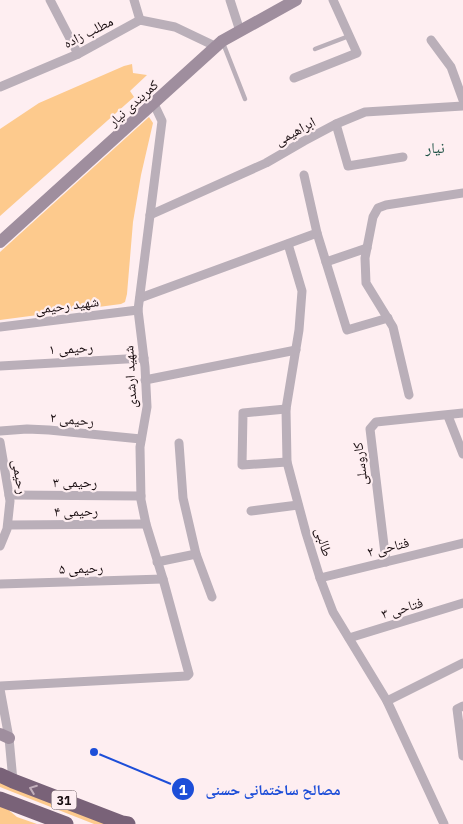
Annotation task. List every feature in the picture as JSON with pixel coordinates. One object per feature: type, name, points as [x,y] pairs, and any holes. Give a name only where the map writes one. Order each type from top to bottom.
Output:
[{"type":"highway","name":"31","points":[[6,778],[128,824]]},
{"type":"highway","name":"31","points":[[0,799],[66,824]]},
{"type":"main road","name":"کمربندی نیار","points":[[0,242],[220,44],[281,4],[296,0]]},
{"type":"street","points":[[50,0],[78,54]]},
{"type":"street","points":[[134,0],[140,20],[175,28],[220,44]]},
{"type":"street","points":[[230,0],[240,31]]},
{"type":"street","points":[[294,78],[357,53],[333,0]]},
{"type":"street","name":"مطلب زاده","points":[[0,87],[78,54],[140,20]]},
{"type":"street","points":[[431,40],[451,67],[463,100]]},
{"type":"street","name":"شهید ارشدی","points":[[0,687],[187,676],[189,674],[146,524],[141,496],[140,447],[147,407],[144,358],[138,310],[162,121],[154,104]]},
{"type":"street","name":"ابراهیمی","points":[[150,216],[266,164],[336,124],[365,112],[463,106]]},
{"type":"street","points":[[336,124],[348,166],[403,157]]},
{"type":"street","points":[[304,175],[317,233],[347,330],[388,318]]},
{"type":"street","points":[[409,395],[393,327],[366,283],[365,258],[373,218],[378,208],[386,205],[463,193]]},
{"type":"street","points":[[140,298],[317,233]]},
{"type":"street","name":"طالبی","points":[[288,244],[302,291],[299,330],[286,409],[287,462],[298,505],[320,578],[333,612],[387,701],[444,824]]},
{"type":"street","points":[[326,262],[367,248]]},
{"type":"street","name":"شهید رحیمی","points":[[0,327],[138,310]]},
{"type":"street","points":[[145,380],[296,350]]},
{"type":"street","name":"رحیمی ۱","points":[[0,366],[144,358]]},
{"type":"street","points":[[286,409],[243,413],[242,465],[287,462]]},
{"type":"street","name":"کاروسلی","points":[[386,562],[370,429],[376,422],[463,414]]},
{"type":"street","points":[[448,416],[463,454]]},
{"type":"street","name":"رحیمی ۲","points":[[0,431],[49,430],[142,439]]},
{"type":"street","name":"رحیمی","points":[[0,442],[4,479],[10,501],[8,525],[0,546]]},
{"type":"street","points":[[179,444],[183,498],[196,554],[212,597]]},
{"type":"street","name":"رحیمی ۳","points":[[9,495],[141,496]]},
{"type":"street","points":[[251,511],[298,505]]},
{"type":"street","name":"رحیمی ۴","points":[[8,525],[146,524]]},
{"type":"street","name":"فتاحی ۲","points":[[320,578],[463,543]]},
{"type":"street","points":[[157,562],[196,554]]},
{"type":"street","name":"رحیمی ۵","points":[[0,584],[163,579]]},
{"type":"street","name":"فتاحی ۳","points":[[349,638],[463,603]]},
{"type":"street","points":[[387,701],[463,663]]},
{"type":"street","points":[[0,687],[6,778]]},
{"type":"street","points":[[463,706],[457,709],[463,756]]},
{"type":"lane","points":[[316,50],[349,36]]},
{"type":"lane","points":[[220,44],[245,98]]},
{"type":"shaded area","points":[[132,64],[133,73],[147,75],[130,91],[134,97],[0,216],[0,129],[39,103]]},
{"type":"shaded area","points":[[149,117],[153,123],[133,222],[125,302],[0,320],[0,252]]},
{"type":"shaded area","points":[[0,782],[114,824],[94,824],[0,787]]},
{"type":"shaded area","points":[[0,806],[5,807],[17,817],[37,824],[0,824]]},
{"type":"place","name":"مصالح ساختمانی حسنی","points":[[94,752]]},
{"type":"district","name":"نیار","points":[[435,147]]}]
